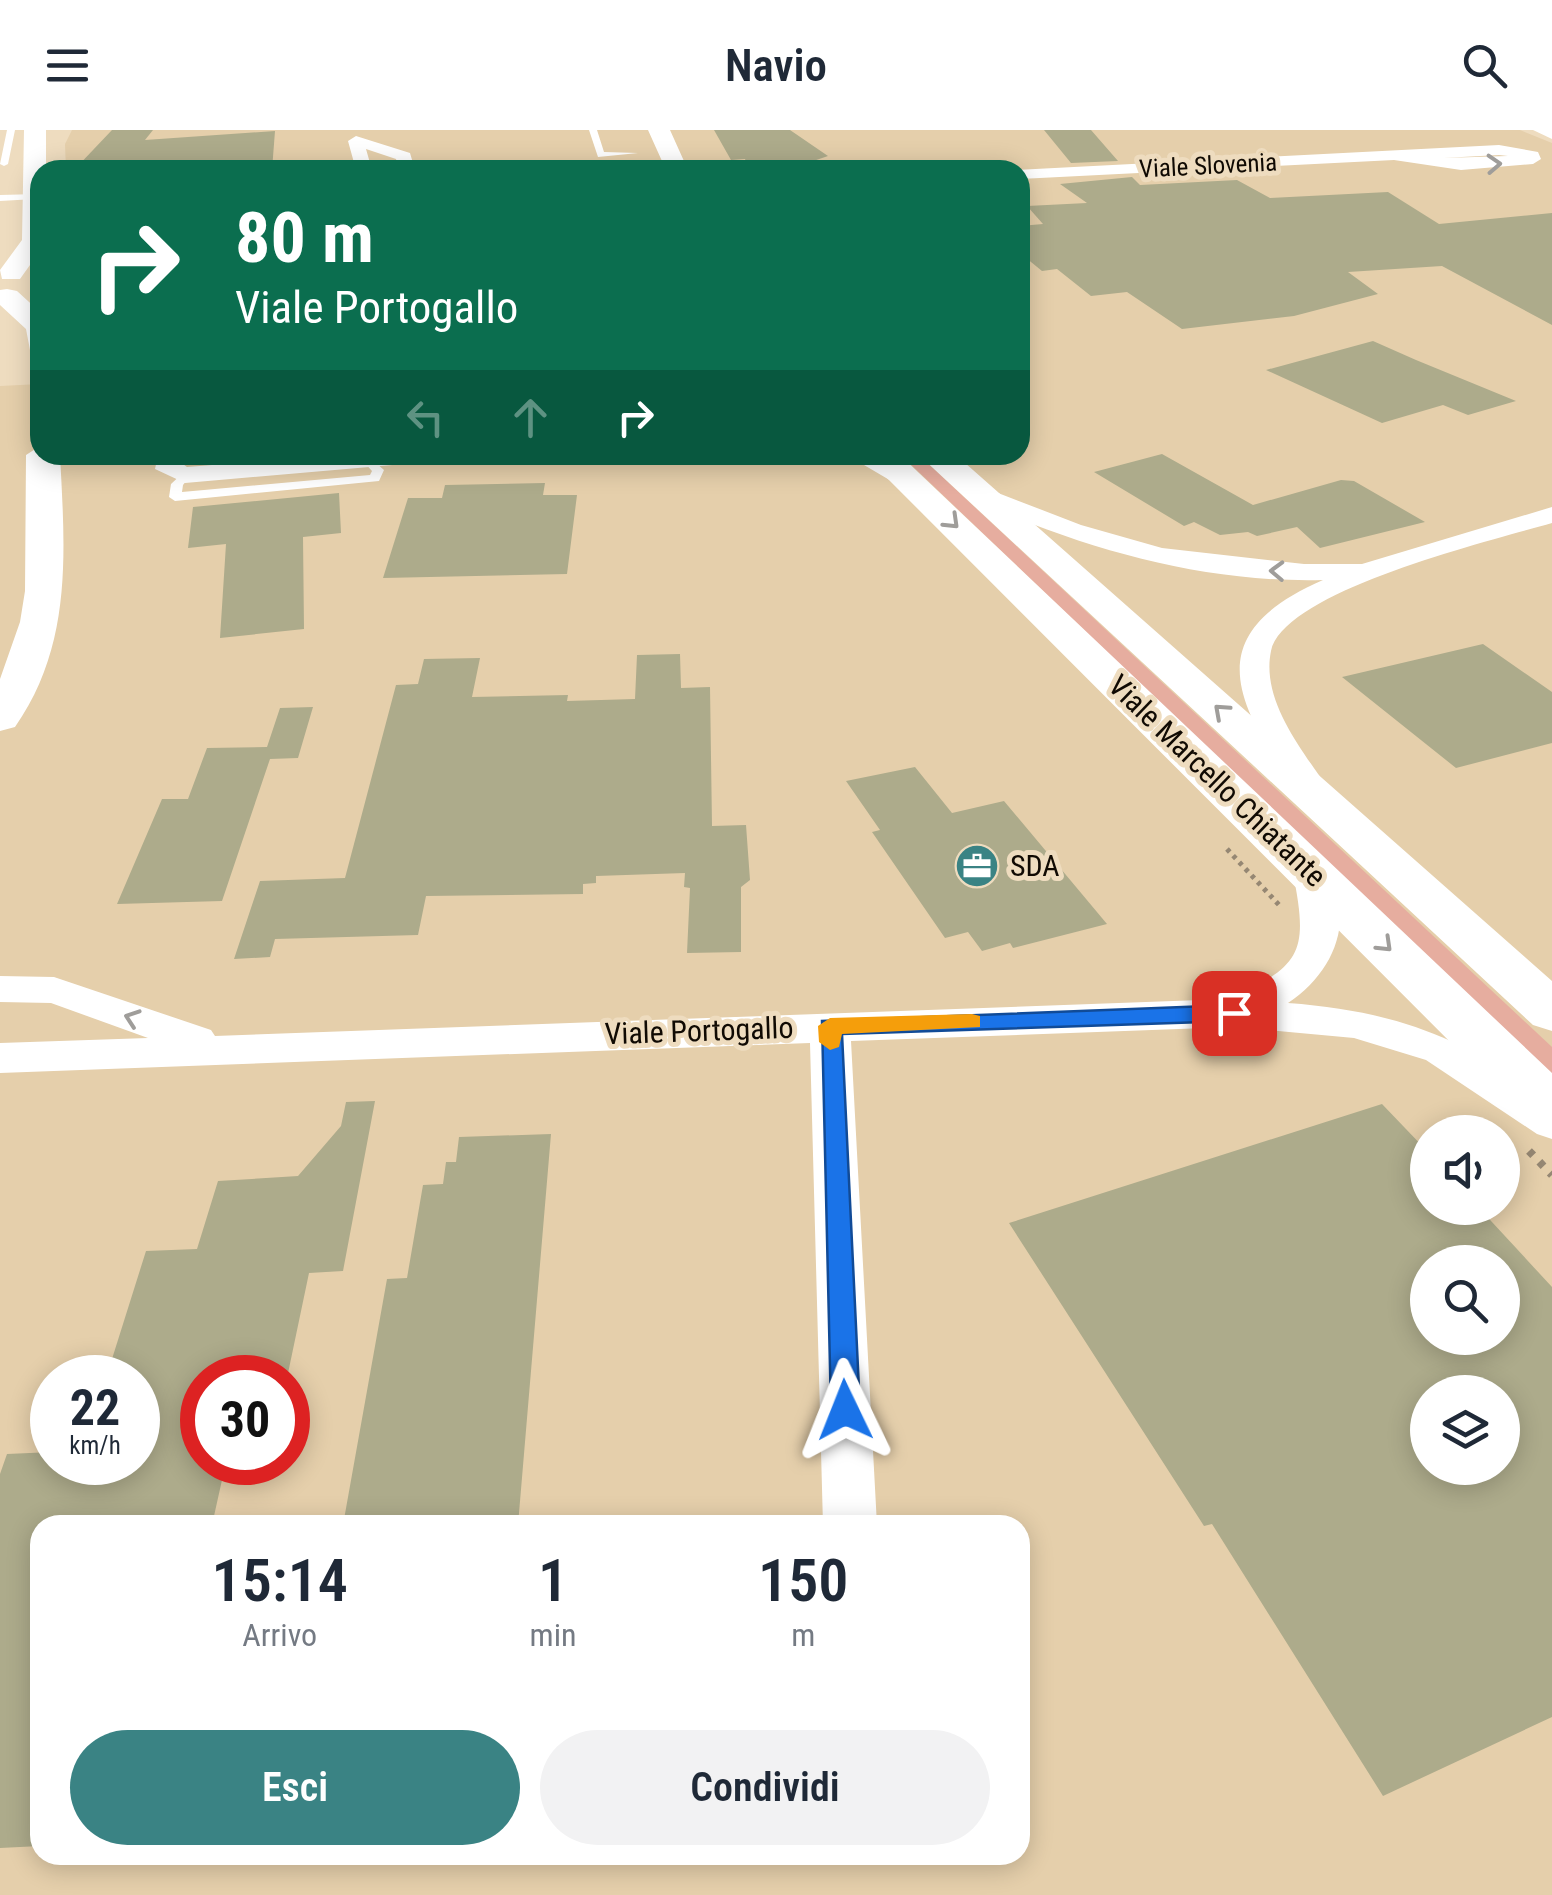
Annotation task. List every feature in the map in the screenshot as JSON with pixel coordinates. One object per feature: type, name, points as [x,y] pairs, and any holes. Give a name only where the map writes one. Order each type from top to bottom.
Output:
[{"type":"street","points":[[624,130],[637,160]]},
{"type":"street","points":[[659,130],[675,160]]},
{"type":"street","points":[[1544,130],[1552,133]]},
{"type":"street","points":[[355,135],[361,160]]},
{"type":"street","points":[[355,135],[404,156],[405,160]]},
{"type":"street","name":"Viale Slovenia","points":[[1030,174],[1499,150],[1532,155],[1533,159],[1461,165],[1397,156]]},
{"type":"street","points":[[4,286],[30,258]]},
{"type":"street","points":[[4,286],[30,295]]},
{"type":"street","points":[[4,286],[30,316]]},
{"type":"street","points":[[0,718],[24,680],[47,599],[43,465]]},
{"type":"street","name":"Viale Marcello Chiatante","points":[[910,465],[1311,873],[1552,1108]]},
{"type":"street","name":"Viale Marcello Chiatante","points":[[913,465],[980,494],[1552,1012]]},
{"type":"street","points":[[980,494],[1080,537],[1185,564],[1321,572],[1374,570]]},
{"type":"street","points":[[1319,799],[1263,715],[1256,661],[1264,632],[1290,607],[1374,570],[1552,516]]},
{"type":"street","name":"Viale Portogallo","points":[[1234,1013],[1291,984],[1318,950],[1322,926],[1311,873]]},
{"type":"street","name":"Viale Portogallo","points":[[0,988],[54,990],[225,1048]]},
{"type":"street","name":"Viale Portogallo","points":[[0,1058],[1234,1013],[1364,1027],[1421,1041],[1482,1073],[1535,1131]]},
{"type":"street","points":[[830,1026],[850,1515]]},
{"type":"lane","points":[[593,130],[601,155],[627,160]]},
{"type":"lane","points":[[2,167],[7,132],[34,144]]},
{"type":"lane","points":[[3,150],[34,144]]},
{"type":"lane","points":[[2,167],[34,144]]},
{"type":"lane","points":[[0,198],[30,196]]},
{"type":"path","points":[[1220,843],[1279,904],[1284,918]]},
{"type":"path","points":[[1535,1131],[1552,1175]]},
{"type":"shaded area","points":[[72,130],[1520,130],[1552,143],[1552,1895],[0,1895],[0,386],[30,384],[30,465],[1030,465],[1030,160],[66,160],[65,144]]},
{"type":"shaded area","points":[[911,465],[930,465],[1552,1047],[1552,1078]]},
{"type":"building","points":[[112,130],[153,130],[145,140],[275,131],[273,160],[84,160]]},
{"type":"building","points":[[714,130],[790,130],[828,156],[816,160],[731,160]]},
{"type":"building","points":[[1044,130],[1091,130],[1118,161],[1071,163]]},
{"type":"building","points":[[1132,177],[1140,185],[1237,180],[1270,198],[1388,192],[1439,224],[1552,213],[1552,325],[1442,266],[1348,272],[1378,294],[1294,316],[1182,329],[1127,292],[1091,296],[1057,269],[1042,271],[1030,261],[1030,225],[1043,224],[1030,206],[1087,203],[1060,184]]},
{"type":"building","points":[[1373,341],[1516,401],[1468,415],[1443,405],[1382,423],[1266,370]]},
{"type":"building","points":[[1162,454],[1253,505],[1341,480],[1354,481],[1425,522],[1320,548],[1297,527],[1257,536],[1248,532],[1220,535],[1194,522],[1184,526],[1094,472]]},
{"type":"building","points":[[545,483],[543,495],[577,495],[567,574],[383,578],[408,498],[442,498],[445,485]]},
{"type":"building","points":[[339,493],[341,533],[303,537],[304,629],[220,638],[226,544],[188,548],[193,507]]},
{"type":"building","points":[[1483,644],[1552,692],[1552,743],[1456,768],[1342,677]]},
{"type":"building","points":[[680,654],[681,688],[710,687],[712,826],[746,825],[750,880],[741,887],[741,952],[687,953],[690,888],[684,887],[685,873],[596,876],[596,883],[583,884],[583,894],[426,896],[418,935],[275,939],[270,957],[234,959],[260,881],[345,878],[396,685],[418,684],[424,659],[480,658],[472,697],[568,695],[567,701],[635,699],[637,655]]},
{"type":"building","points":[[313,707],[298,758],[270,759],[222,901],[117,904],[162,799],[188,799],[207,748],[267,747],[280,708]]},
{"type":"building","name":"SDA","points":[[915,767],[952,813],[1004,801],[1107,924],[1013,948],[1010,943],[982,951],[968,932],[945,938],[872,832],[880,830],[846,781]]},
{"type":"building","points":[[375,1101],[343,1271],[309,1273],[292,1355],[180,1355],[180,1485],[221,1485],[214,1515],[30,1515],[30,1846],[0,1848],[0,1474],[7,1454],[30,1453],[30,1485],[160,1485],[160,1355],[113,1355],[146,1251],[197,1249],[218,1181],[298,1176],[341,1126],[346,1102]]},
{"type":"building","points":[[1382,1104],[1410,1133],[1410,1225],[1495,1225],[1513,1245],[1410,1245],[1410,1355],[1520,1355],[1520,1252],[1552,1287],[1552,1717],[1383,1796],[1212,1524],[1204,1526],[1009,1223]]},
{"type":"building","points":[[551,1134],[519,1515],[345,1515],[387,1279],[407,1278],[423,1185],[443,1184],[446,1162],[456,1162],[459,1137]]},
{"type":"slow traffic","points":[[830,1042],[830,1026],[972,1022]]},
{"type":"place","name":"SDA","points":[[977,866]]},
{"type":"route","points":[[845,1410],[830,1026],[1234,1013]]}]
